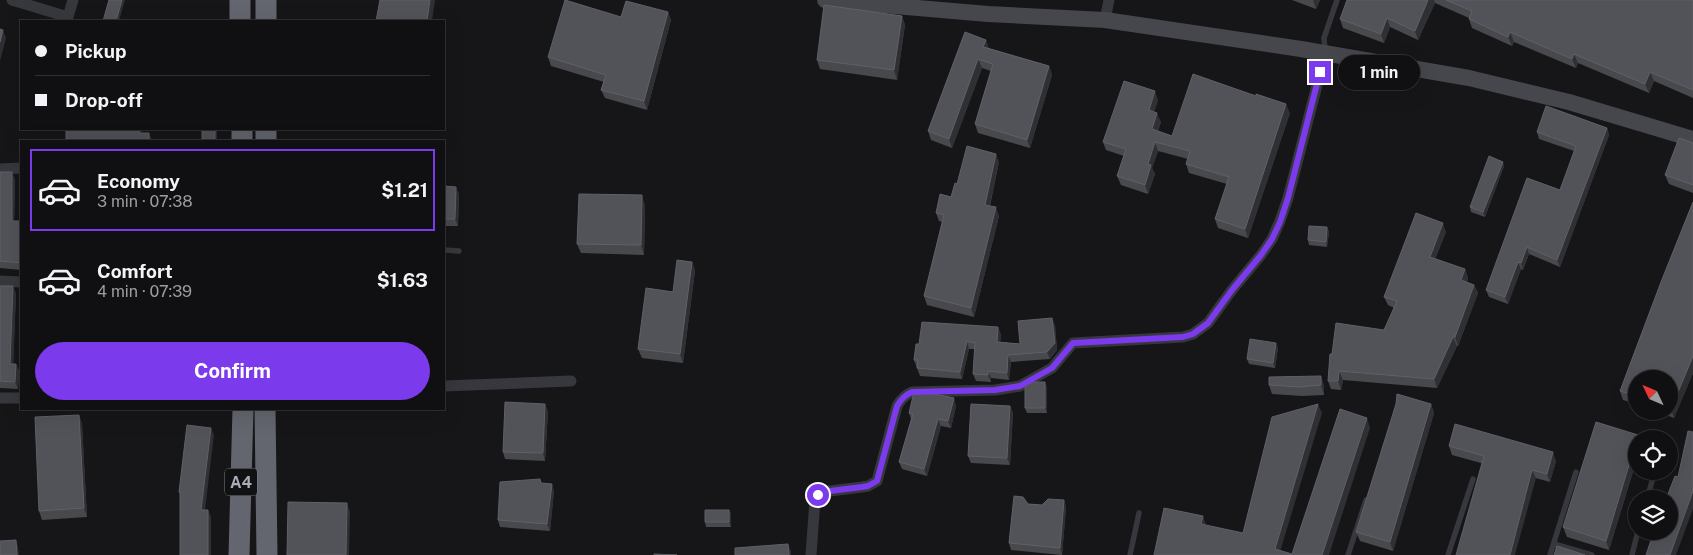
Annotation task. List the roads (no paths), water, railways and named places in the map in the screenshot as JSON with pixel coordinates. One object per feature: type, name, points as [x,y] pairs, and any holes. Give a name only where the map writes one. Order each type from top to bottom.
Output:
[{"type":"highway","points":[[240,0],[240,20]]},
{"type":"highway","points":[[266,0],[266,20]]},
{"type":"highway","name":"A4","points":[[238,555],[243,410]]},
{"type":"highway","name":"A4","points":[[264,410],[267,555]]},
{"type":"street","points":[[12,0],[68,17],[73,0]]},
{"type":"street","points":[[825,0],[988,14],[1105,20],[1325,54],[1470,78],[1569,102],[1693,140]]},
{"type":"street","points":[[1105,20],[1109,0]]},
{"type":"street","points":[[811,555],[815,500],[822,492],[868,486],[877,481],[897,406],[900,400],[907,394],[912,392],[995,390],[1020,386],[1052,368],[1073,343],[1183,337],[1193,334],[1208,323],[1261,255],[1280,222],[1288,198],[1325,54]]},
{"type":"street","points":[[0,169],[20,168]]},
{"type":"street","points":[[0,280],[20,282]]},
{"type":"street","points":[[445,386],[571,380]]},
{"type":"street","points":[[0,398],[20,398]]},
{"type":"lane","points":[[1325,54],[1324,38],[1337,0]]},
{"type":"lane","points":[[445,250],[459,251]]},
{"type":"lane","points":[[1550,555],[1576,472]]},
{"type":"lane","points":[[1448,555],[1473,479]]},
{"type":"lane","points":[[1348,555],[1369,493]]},
{"type":"lane","points":[[1130,555],[1139,514]]},
{"type":"lane","points":[[1632,555],[1636,540]]},
{"type":"lane","points":[[1554,544],[1592,555]]}]
